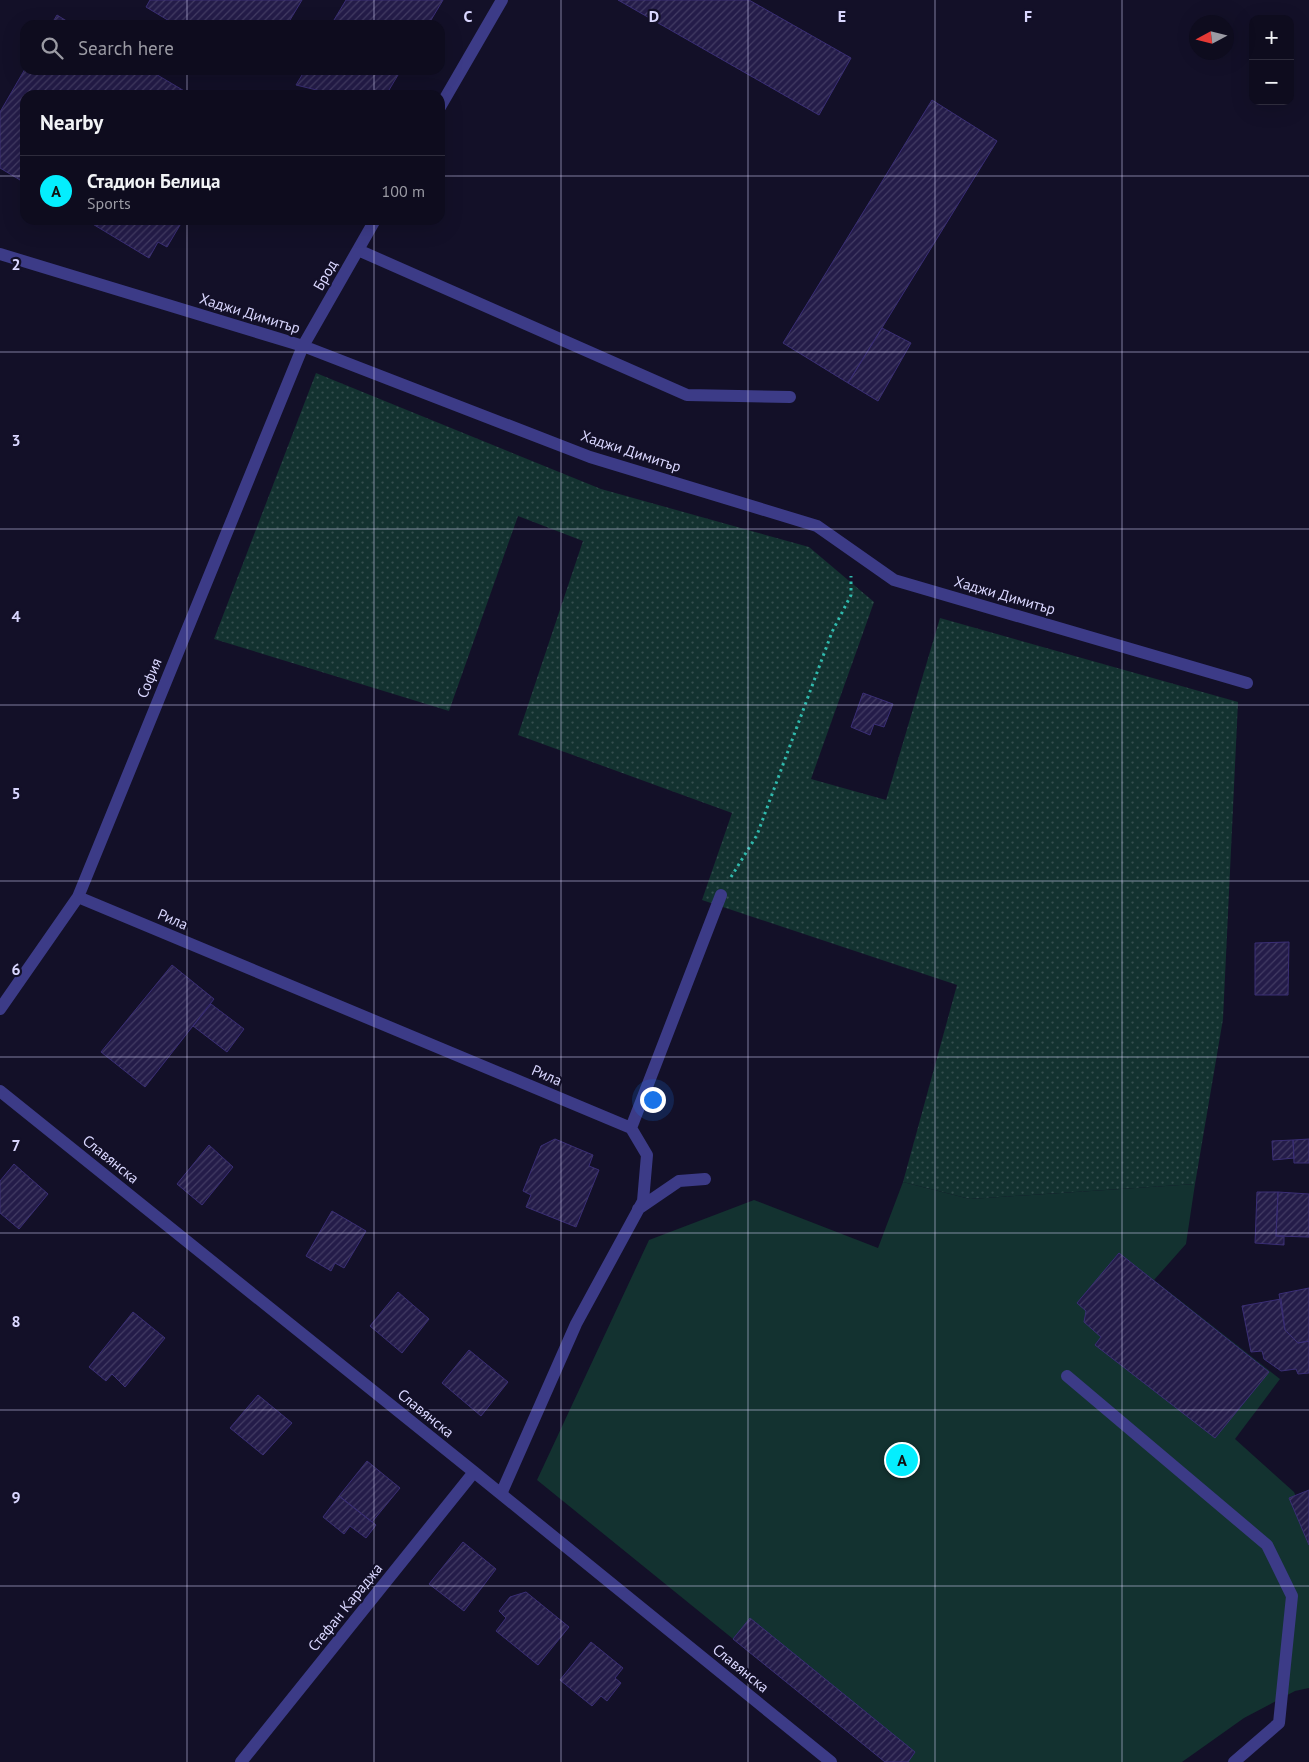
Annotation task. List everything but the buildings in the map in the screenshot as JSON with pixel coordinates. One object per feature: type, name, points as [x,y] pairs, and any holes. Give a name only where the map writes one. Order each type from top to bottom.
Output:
[{"type":"street","points":[[445,99],[502,0]]},
{"type":"street","name":"Брод","points":[[303,346],[372,225]]},
{"type":"street","points":[[358,250],[688,395],[790,397]]},
{"type":"street","name":"Хаджи Димитър","points":[[0,254],[303,346],[590,457],[817,526],[894,580],[1247,683]]},
{"type":"street","name":"София","points":[[0,1009],[78,897],[303,346]]},
{"type":"street","points":[[501,1494],[576,1324],[643,1201],[647,1155],[631,1128],[721,895]]},
{"type":"street","name":"Рила","points":[[78,897],[631,1128]]},
{"type":"street","name":"Славянска","points":[[0,1091],[831,1762]]},
{"type":"street","points":[[638,1209],[679,1181],[705,1179]]},
{"type":"street","points":[[1067,1376],[1267,1545],[1292,1596],[1279,1723],[1234,1762]]},
{"type":"street","name":"Стефан Караджа","points":[[241,1762],[474,1472]]},
{"type":"path","points":[[721,895],[757,835],[832,632],[851,595],[850,550]]},
{"type":"green space","points":[[316,373],[601,489],[809,547],[874,602],[811,779],[886,800],[940,618],[1238,702],[1223,1019],[1195,1184],[970,1199],[903,1182],[957,985],[702,900],[732,813],[518,735],[583,541],[518,516],[449,711],[214,639]]},
{"type":"green space","points":[[903,1182],[970,1199],[1195,1184],[1186,1244],[1154,1280],[1280,1379],[1235,1439],[1294,1492],[1309,1527],[1309,1688],[1295,1691],[1244,1718],[1182,1762],[885,1762],[537,1480],[649,1240],[754,1200],[878,1248]]},
{"type":"place","name":"Стадион Белица","points":[[902,1460]]}]
